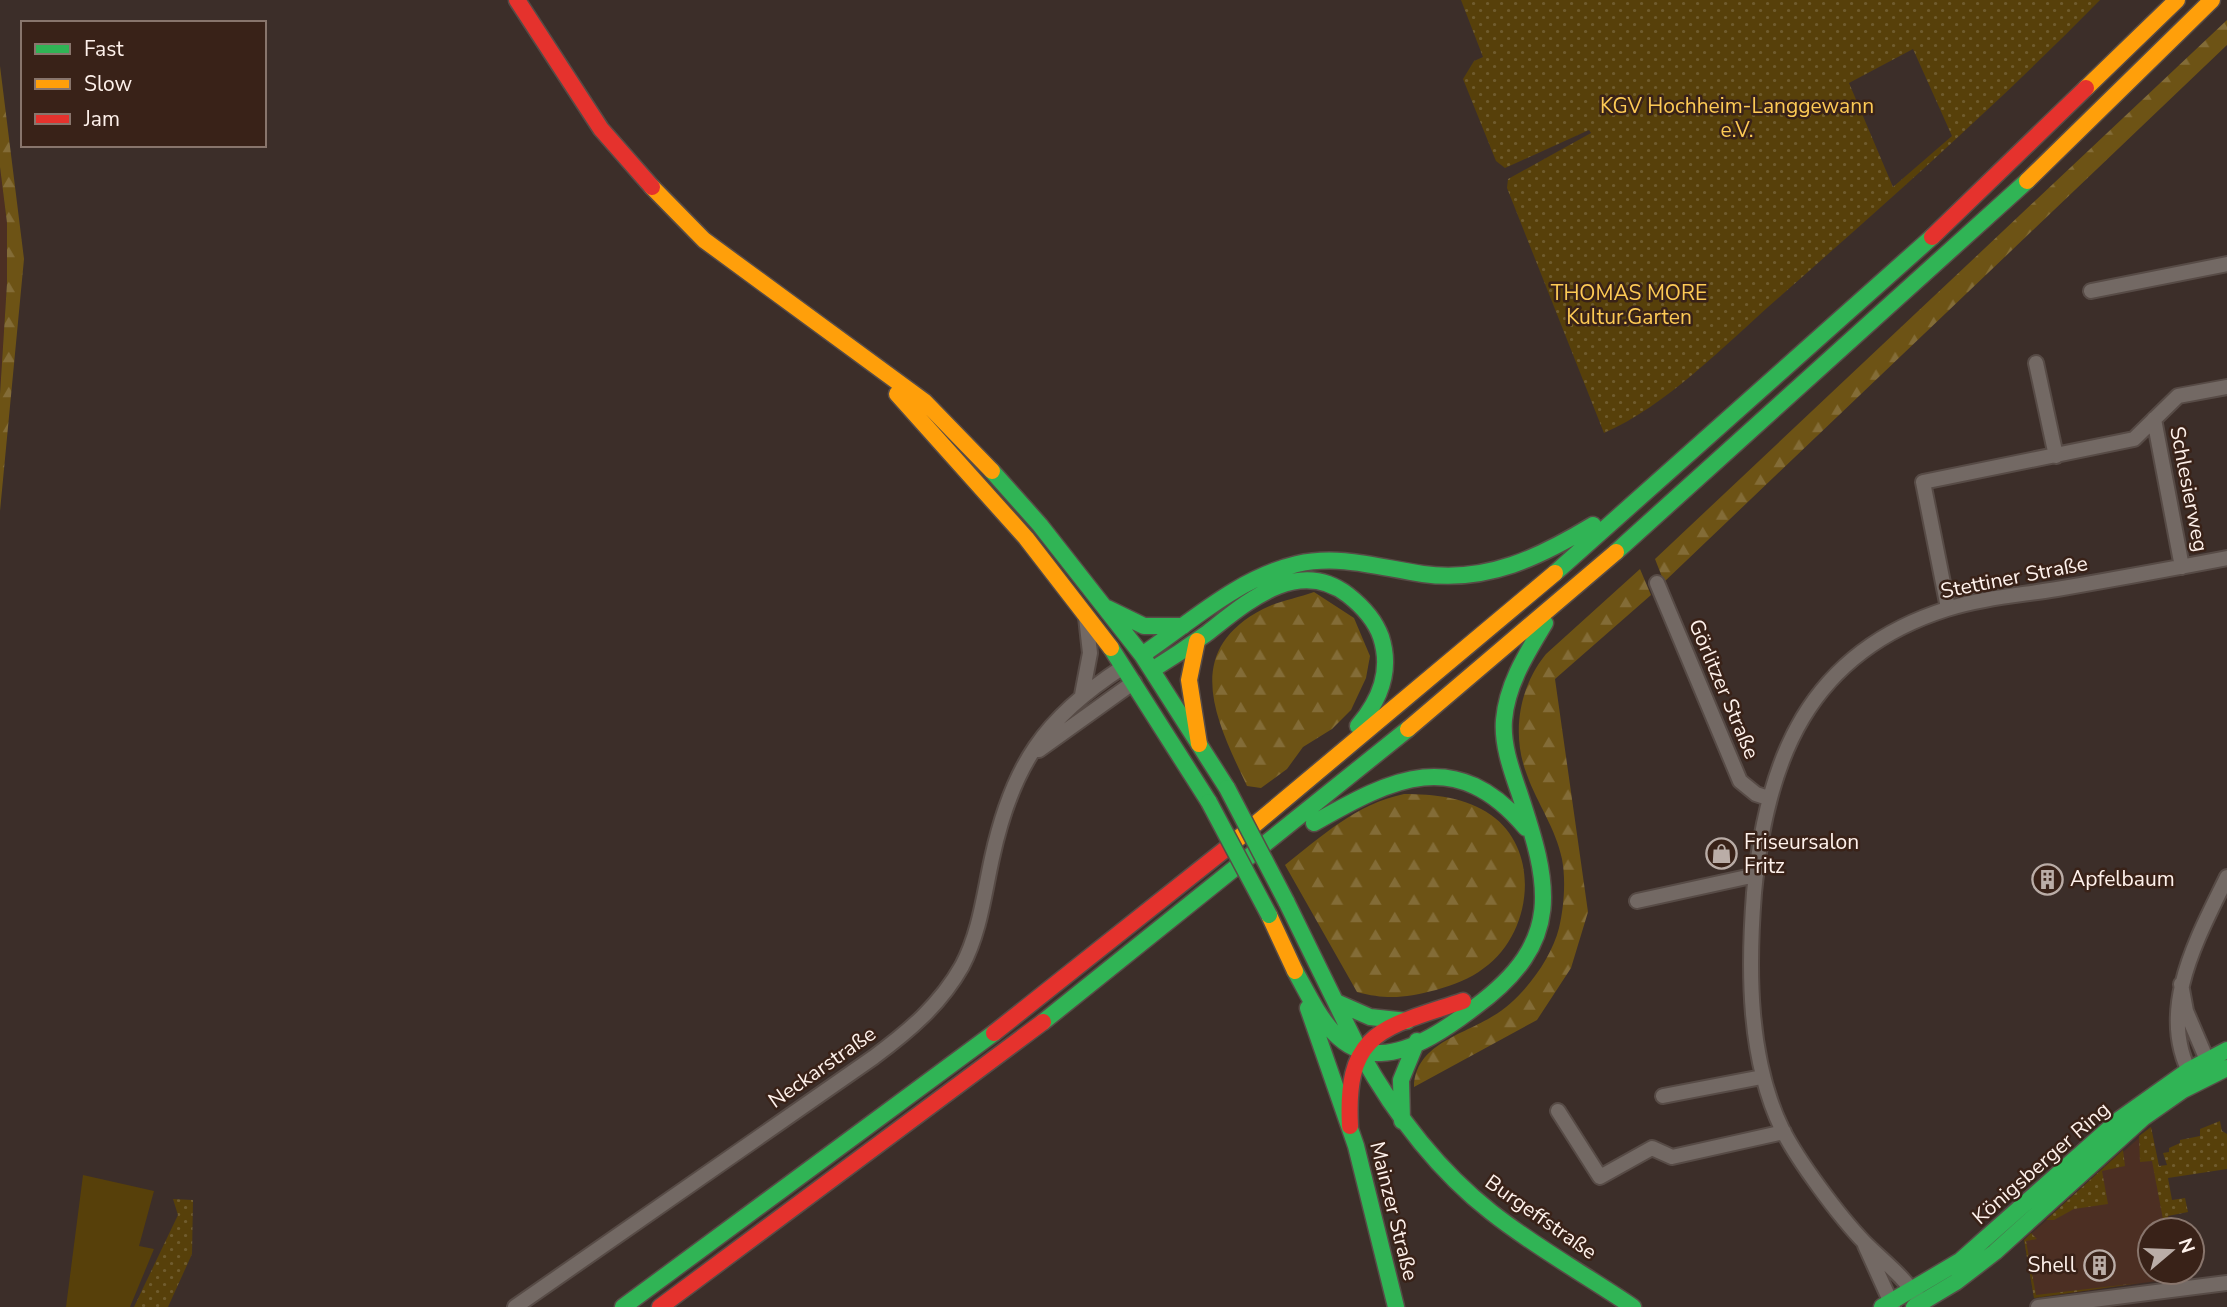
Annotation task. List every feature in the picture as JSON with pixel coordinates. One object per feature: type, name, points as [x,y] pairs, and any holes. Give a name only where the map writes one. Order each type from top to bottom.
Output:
[{"type":"main road","points":[[517,0],[601,129],[671,209],[704,240],[925,402],[959,434],[1040,525],[1107,608],[1152,670],[1227,789],[1286,901],[1360,1052]]},
{"type":"main road","points":[[623,1307],[1015,1017],[1316,774],[1658,484],[1978,194],[2177,0]]},
{"type":"main road","points":[[660,1307],[925,1115],[1255,856],[1554,607],[1976,229],[2212,0]]},
{"type":"main road","points":[[856,352],[990,494],[1085,613],[1134,682],[1209,802],[1269,915],[1295,971],[1350,1126]]},
{"type":"main road","points":[[1124,667],[1257,577],[1298,563],[1342,560],[1442,576],[1498,571],[1533,559],[1566,542],[1658,484]]},
{"type":"main road","points":[[1134,682],[1197,641],[1248,600],[1286,583],[1299,580],[1328,584],[1341,590],[1364,607],[1376,626],[1384,646],[1385,668],[1381,689],[1367,715],[1316,774]]},
{"type":"main road","points":[[1295,971],[1341,1043],[1360,1052],[1388,1053],[1417,1041],[1476,1007],[1525,960],[1542,922],[1545,880],[1508,758],[1504,720],[1515,675],[1554,607]]},
{"type":"main road","points":[[1107,608],[1144,626],[1183,626]]},
{"type":"main road","points":[[1197,641],[1189,680],[1199,744]]},
{"type":"main road","points":[[1255,856],[1383,785],[1432,776],[1465,782],[1496,797],[1520,820],[1537,848]]},
{"type":"main road","points":[[1350,1126],[1350,1083],[1360,1052],[1372,1041],[1407,1021],[1503,984]]},
{"type":"main road","points":[[1336,1002],[1370,1017],[1407,1021]]},
{"type":"main road","points":[[1402,1121],[1398,1100],[1399,1079],[1406,1059],[1417,1041]]},
{"type":"main road","name":"Königsberger Ring","points":[[1919,1302],[1960,1261],[2114,1125],[2188,1069],[2227,1050]]},
{"type":"main road","name":"Burgeffstraße","points":[[1360,1052],[1402,1121],[1436,1163],[1515,1230],[1586,1273],[1633,1307]]},
{"type":"main road","name":"Königsberger Ring","points":[[1888,1306],[1919,1302],[1975,1267],[2139,1122],[2196,1083],[2227,1068]]},
{"type":"main road","name":"Mainzer Straße","points":[[1350,1126],[1373,1206],[1396,1307]]},
{"type":"street","points":[[2091,291],[2227,264]]},
{"type":"street","points":[[2036,363],[2056,456]]},
{"type":"street","name":"Schlesierweg","points":[[1948,608],[1923,482],[2134,439],[2178,396],[2227,387]]},
{"type":"street","name":"Schlesierweg","points":[[2154,419],[2182,567]]},
{"type":"street","name":"Stettiner Straße","points":[[1919,1302],[1863,1241],[1784,1132],[1762,1077],[1753,998],[1756,875],[1760,830],[1776,769],[1795,730],[1826,684],[1878,642],[1948,608],[2227,558]]},
{"type":"street","name":"Görlitzer Straße","points":[[1657,583],[1740,781],[1756,794],[1768,798]]},
{"type":"street","points":[[1083,695],[1090,653],[1085,613]]},
{"type":"street","name":"Neckarstraße","points":[[514,1307],[874,1057],[926,1014],[952,982],[971,946],[1002,823],[1033,747],[1052,723],[1083,695],[1124,667]]},
{"type":"street","name":"Neckarstraße","points":[[1026,763],[1049,740],[1134,682]]},
{"type":"street","points":[[1637,901],[1756,875]]},
{"type":"street","points":[[2181,984],[2186,1011],[2207,1060],[2206,1070],[2196,1083],[2188,1069],[2179,1040],[2177,1011],[2181,984],[2227,879]]},
{"type":"street","points":[[1663,1096],[1762,1077]]},
{"type":"street","points":[[1558,1111],[1600,1177],[1652,1148],[1672,1157],[1784,1132]]},
{"type":"street","name":"Stettiner Straße","points":[[1863,1241],[1888,1306]]},
{"type":"street","points":[[2038,1307],[2227,1283]]},
{"type":"shaded area","points":[[0,167],[7,223],[7,283],[0,394]]},
{"type":"shaded area","points":[[2151,1127],[2168,1216],[2136,1216],[2136,1284],[2034,1298],[2024,1240]]},
{"type":"green space","name":"KGV Hochheim-Langgewann e.V.","points":[[1461,0],[2100,0],[1941,153],[1716,355],[1650,407],[1604,433],[1507,188],[1508,179],[1591,133],[1589,130],[1505,168],[1496,161],[1463,79],[1474,61],[1483,57]],"holes":[[[1913,49],[1952,136],[1893,187],[1849,83]]]},
{"type":"green space","points":[[2227,20],[2227,45],[1664,582],[1655,559]]},
{"type":"green space","points":[[0,66],[24,259],[0,511],[0,394],[7,283],[7,223],[0,167]]},
{"type":"green space","points":[[1640,569],[1651,595],[1555,679],[1588,912],[1571,968],[1537,1020],[1414,1087],[1416,1072],[1432,1051],[1455,1035],[1504,1009],[1525,989],[1555,940],[1563,902],[1563,867],[1555,837],[1522,759],[1519,743],[1520,712],[1529,681],[1546,654]]},
{"type":"green space","points":[[1314,592],[1354,618],[1370,656],[1366,678],[1351,710],[1332,729],[1303,747],[1287,769],[1261,788],[1247,786],[1217,713],[1213,690],[1214,667],[1221,646],[1237,626],[1263,609]]},
{"type":"green space","points":[[1404,794],[1449,798],[1471,804],[1491,815],[1507,831],[1518,849],[1524,870],[1525,892],[1513,935],[1500,953],[1479,972],[1455,984],[1425,993],[1396,997],[1378,996],[1357,992],[1285,865],[1355,813]]},
{"type":"green space","points":[[2220,1121],[2222,1131],[2227,1134],[2227,1169],[2168,1178],[2172,1200],[2185,1198],[2188,1212],[2162,1216],[2152,1161],[2140,1162],[2139,1136],[2151,1127],[2159,1166],[2167,1165],[2163,1153],[2169,1152],[2169,1148],[2180,1143],[2180,1140],[2200,1136],[2200,1129]]},
{"type":"green space","points":[[2123,1150],[2125,1166],[2102,1171],[2108,1204],[2074,1209],[2054,1220],[2046,1220]]},
{"type":"green space","points":[[83,1175],[154,1191],[139,1246],[154,1249],[130,1307],[66,1307]]},
{"type":"green space","points":[[173,1199],[193,1200],[192,1254],[168,1307],[134,1307],[178,1215]]},
{"type":"green space","points":[[2031,1233],[2037,1239],[2026,1241],[2036,1295],[2136,1283],[2034,1298],[2024,1240]]},
{"type":"traffic: fast","points":[[1616,552],[2027,181]]},
{"type":"traffic: fast","points":[[1555,573],[1932,237]]},
{"type":"traffic: fast","points":[[992,471],[1040,525],[1142,655],[1227,788]]},
{"type":"traffic: fast","points":[[1142,655],[1235,590],[1255,579],[1297,564],[1345,561],[1423,574],[1469,575],[1491,571],[1533,557],[1593,525]]},
{"type":"traffic: fast","points":[[1152,670],[1238,609],[1273,588],[1310,580],[1329,584],[1348,595],[1367,614],[1381,637],[1384,650],[1382,684],[1372,706],[1358,726]]},
{"type":"traffic: fast","points":[[1107,608],[1144,626],[1183,626]]},
{"type":"traffic: fast","points":[[1295,971],[1319,1013],[1338,1037],[1351,1046],[1381,1053],[1406,1048],[1443,1030],[1504,983],[1524,959],[1537,934],[1542,910],[1542,883],[1530,825],[1508,756],[1504,720],[1514,681],[1545,623]]},
{"type":"traffic: fast","points":[[1111,648],[1209,802]]},
{"type":"traffic: fast","points":[[1043,1022],[1408,729]]},
{"type":"traffic: fast","points":[[1314,823],[1371,793],[1397,783],[1423,778],[1449,778],[1474,786],[1500,802],[1526,828]]},
{"type":"traffic: fast","points":[[1227,788],[1286,901]]},
{"type":"traffic: fast","points":[[1209,802],[1269,915]]},
{"type":"traffic: fast","points":[[1286,901],[1360,1052]]},
{"type":"traffic: fast","points":[[1336,1002],[1370,1017],[1407,1021]]},
{"type":"traffic: fast","points":[[1308,1008],[1356,1146],[1396,1307]]},
{"type":"traffic: fast","points":[[623,1307],[994,1033]]},
{"type":"traffic: fast","points":[[1402,1121],[1401,1080],[1417,1041]]},
{"type":"traffic: fast","points":[[1882,1307],[1960,1261],[2120,1119],[2189,1070],[2227,1050]]},
{"type":"traffic: fast","points":[[1360,1052],[1387,1097],[1417,1138],[1471,1195],[1525,1237],[1633,1307]]},
{"type":"traffic: fast","points":[[1914,1307],[1956,1282],[1995,1252],[2143,1118],[2183,1090],[2227,1068]]},
{"type":"traffic: slow","points":[[2086,88],[2177,0]]},
{"type":"traffic: slow","points":[[2027,181],[2212,0]]},
{"type":"traffic: slow","points":[[652,187],[704,240],[925,402],[992,471]]},
{"type":"traffic: slow","points":[[897,394],[1026,538],[1111,648]]},
{"type":"traffic: slow","points":[[1408,729],[1616,552]]},
{"type":"traffic: slow","points":[[1228,847],[1555,573]]},
{"type":"traffic: slow","points":[[1197,641],[1189,680],[1199,744]]},
{"type":"traffic: slow","points":[[1269,915],[1295,971]]},
{"type":"traffic: jam","points":[[517,0],[601,129],[652,187]]},
{"type":"traffic: jam","points":[[1932,237],[2086,88]]},
{"type":"traffic: jam","points":[[994,1033],[1228,847]]},
{"type":"traffic: jam","points":[[1350,1126],[1350,1094],[1354,1070],[1362,1051],[1391,1027],[1463,1001]]},
{"type":"traffic: jam","points":[[660,1307],[1043,1022]]},
{"type":"place","name":"Friseursalon Fritz","points":[[1721,854]]},
{"type":"place","name":"Apfelbaum","points":[[2047,879]]},
{"type":"place","name":"Shell","points":[[2099,1265]]},
{"type":"park label","name":"THOMAS MORE Kultur.Garten","points":[[1629,305]]}]
